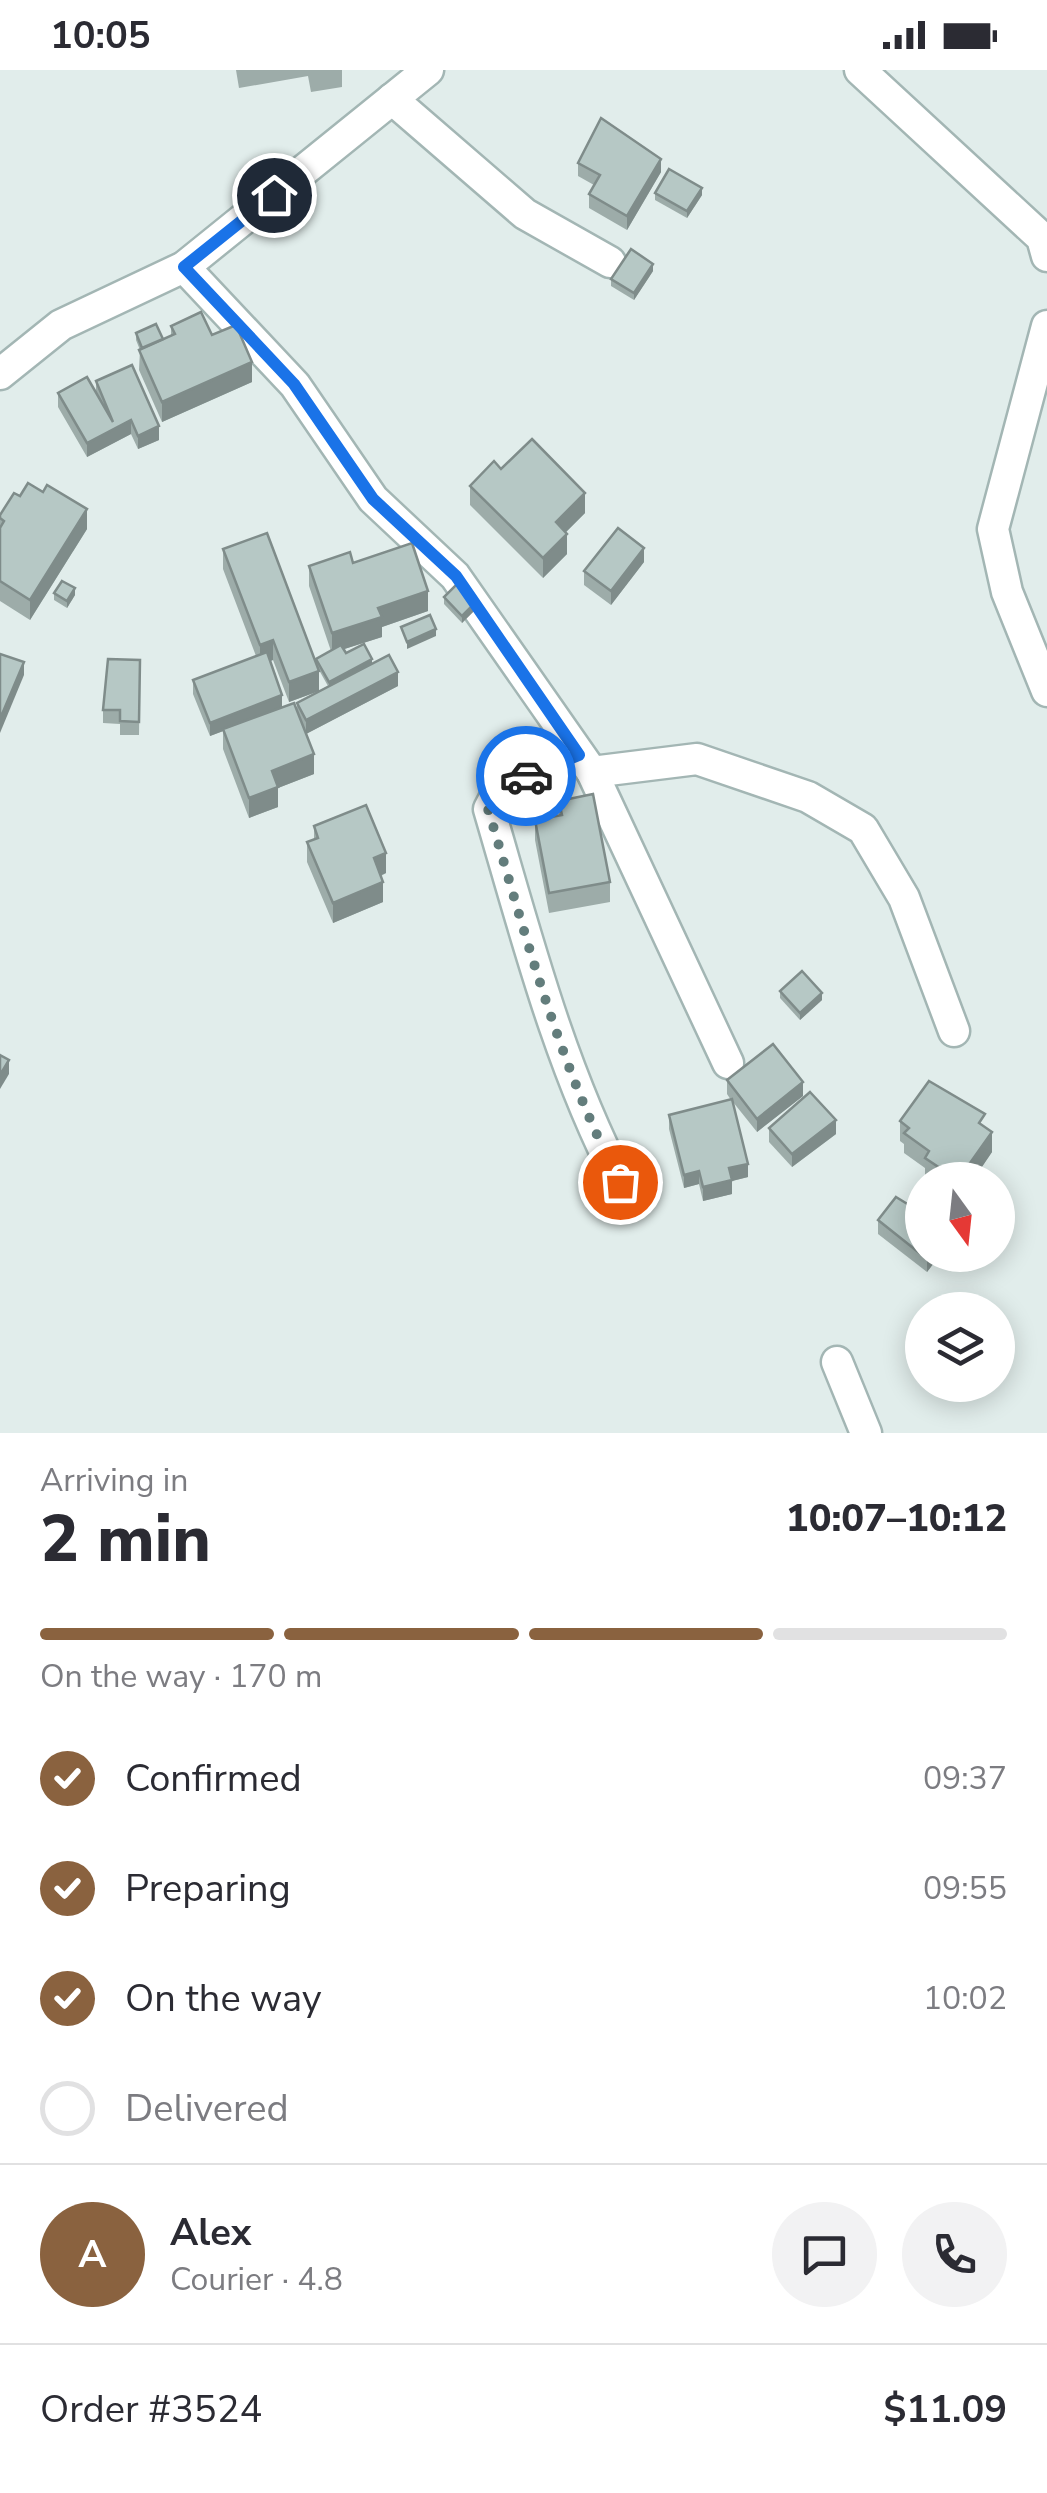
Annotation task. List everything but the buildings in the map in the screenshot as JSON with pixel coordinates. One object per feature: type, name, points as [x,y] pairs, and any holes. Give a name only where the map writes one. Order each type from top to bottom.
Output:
[{"type":"street","points":[[0,374],[60,325],[184,267],[428,70]]},
{"type":"street","points":[[860,70],[1042,238],[1047,256]]},
{"type":"street","points":[[392,100],[525,214],[610,262]]},
{"type":"street","points":[[184,267],[294,384],[373,499],[456,576],[586,764],[728,1062]]},
{"type":"street","points":[[1047,326],[993,529],[1007,592],[1047,691]]},
{"type":"street","points":[[620,1182],[593,1131],[539,979],[488,809],[500,788],[586,764],[697,759],[808,797],[863,829],[904,898],[954,1031]]},
{"type":"street","points":[[837,1362],[866,1433]]},
{"type":"way so far","points":[[526,776],[500,788],[488,809],[539,979],[593,1131],[620,1182]]},
{"type":"route","points":[[274,195],[184,267],[294,384],[373,499],[456,576],[579,755],[526,776]]}]
